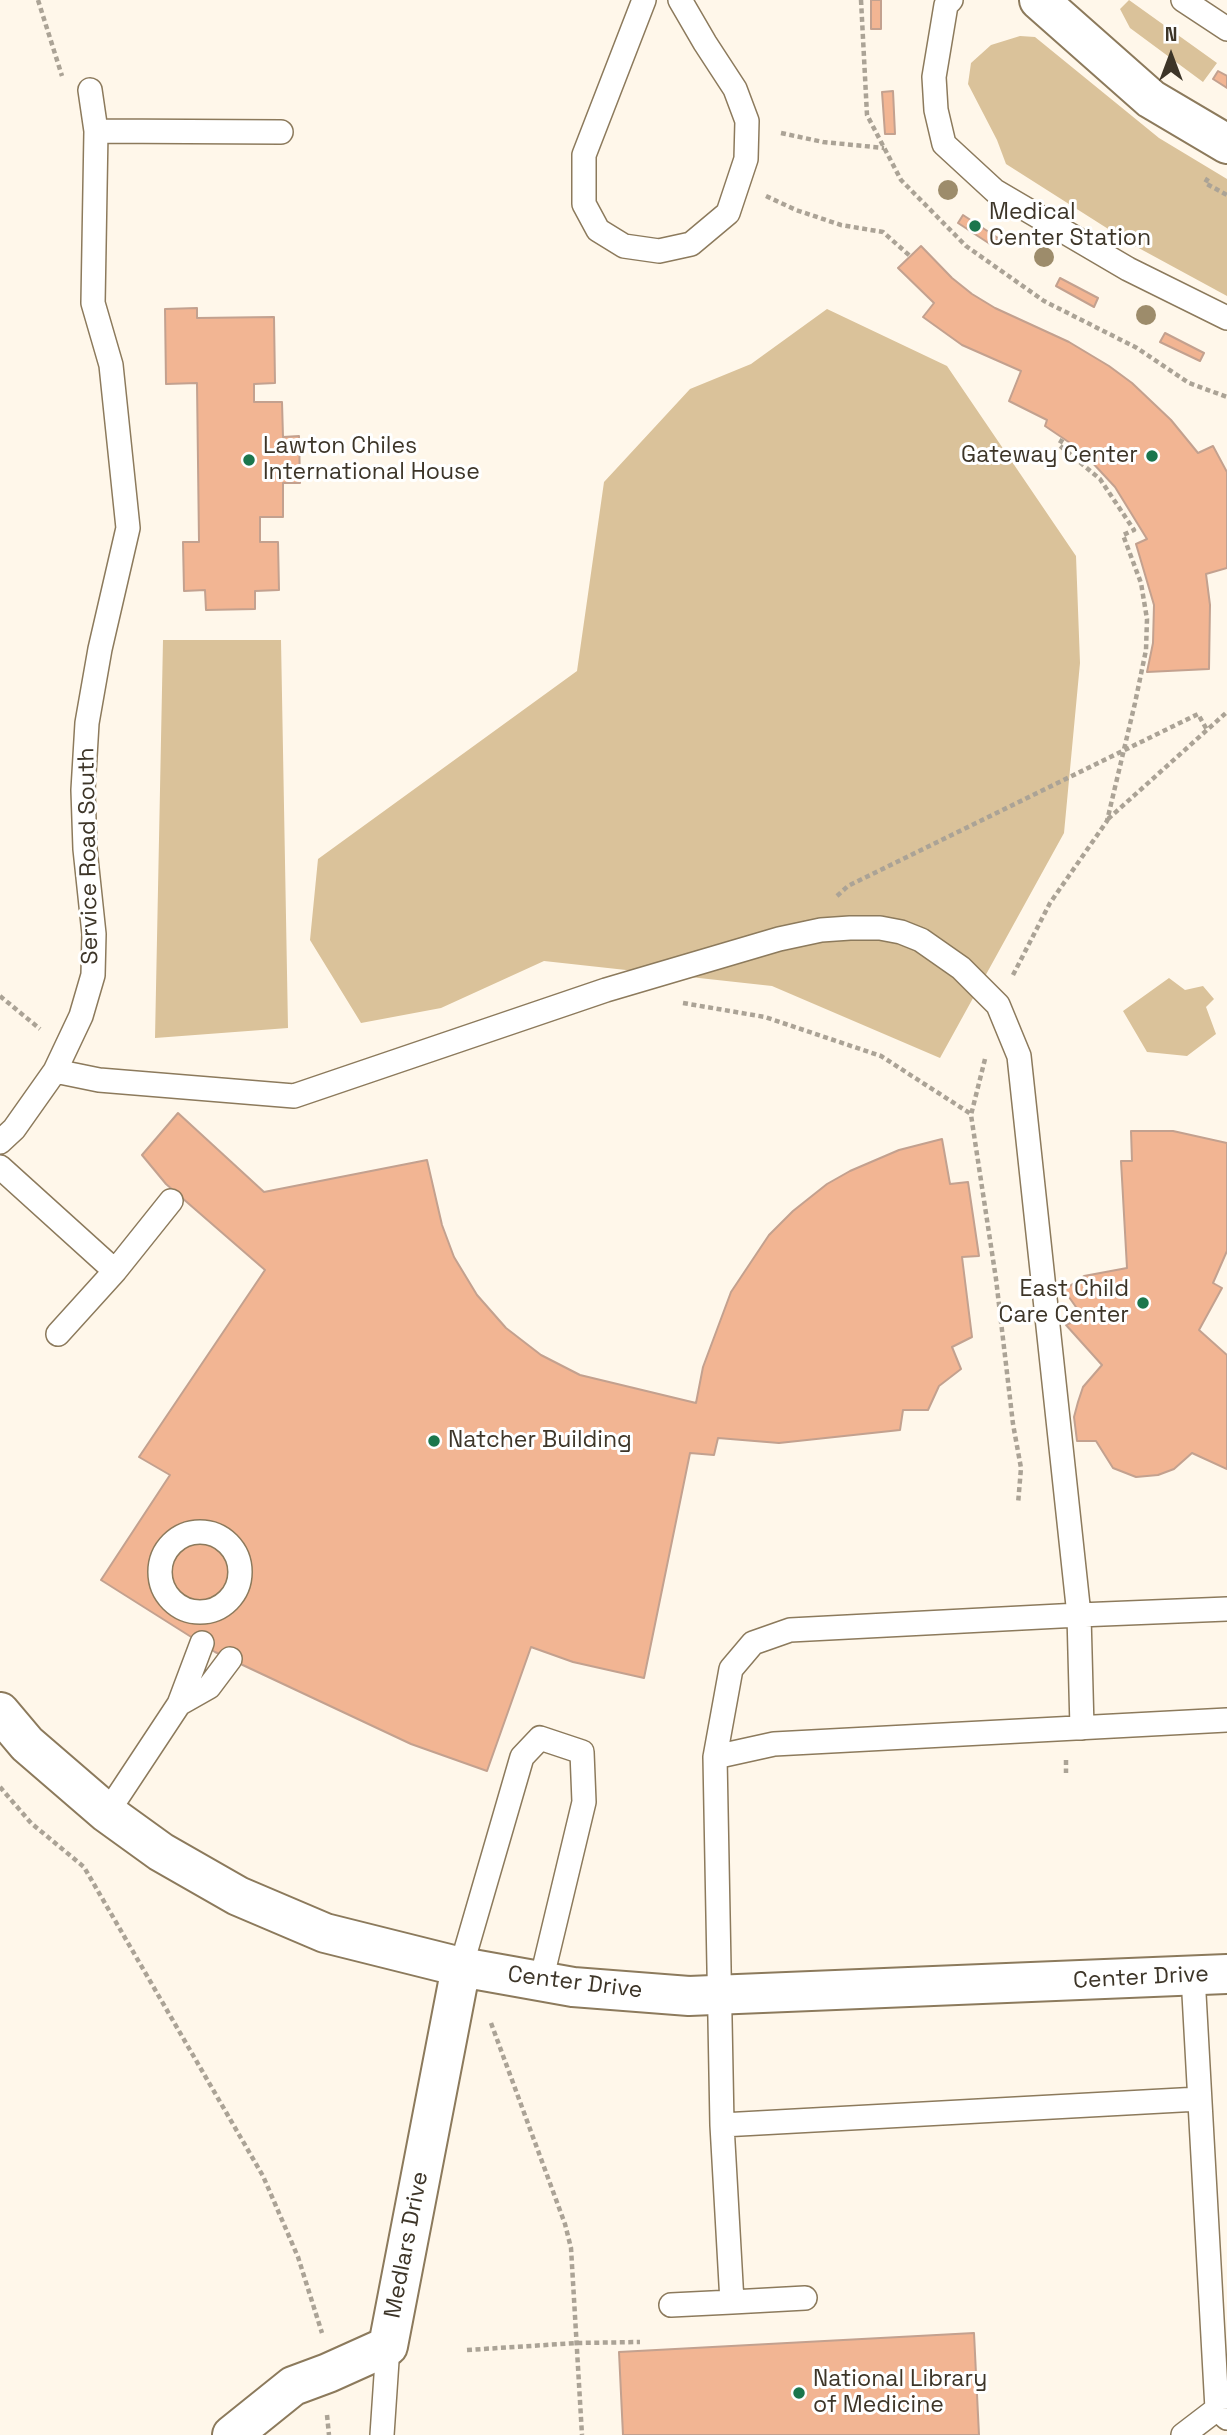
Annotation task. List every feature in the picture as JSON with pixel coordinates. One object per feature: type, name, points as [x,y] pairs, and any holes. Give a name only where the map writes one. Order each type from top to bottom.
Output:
[{"type":"street","points":[[1039,0],[1218,159]]},
{"type":"street","name":"Center Drive","points":[[0,1712],[27,1744],[107,1813],[161,1852],[238,1896],[325,1933],[461,1967],[573,1987],[689,1996],[1210,1975]]},
{"type":"street","name":"Medlars Drive","points":[[232,2435],[293,2386],[388,2346],[461,1967]]},
{"type":"lane","points":[[645,0],[584,155],[584,204],[598,230],[624,246],[659,251],[691,244],[728,213],[746,159],[747,121],[735,89],[680,0]]},
{"type":"lane","points":[[951,0],[946,5],[934,77],[936,110],[944,144],[995,191],[1128,269],[1227,318]]},
{"type":"lane","points":[[1183,0],[1227,29]]},
{"type":"lane","name":"Service Road South","points":[[0,1142],[14,1129],[60,1061],[81,1016],[93,975],[94,934],[85,849],[83,790],[87,723],[100,649],[128,528],[111,365],[93,303],[96,131],[90,90]]},
{"type":"lane","points":[[96,131],[281,132]]},
{"type":"lane","points":[[60,1061],[99,1080],[294,1096],[606,990],[779,939],[821,930],[880,928],[921,940],[961,968],[998,1005],[1019,1056],[1079,1615],[1082,1728]]},
{"type":"lane","points":[[0,1167],[115,1270]]},
{"type":"lane","points":[[58,1334],[171,1202]]},
{"type":"lane","points":[[732,2302],[722,2124],[715,1758],[731,1669],[753,1643],[790,1630],[1227,1609]]},
{"type":"lane","points":[[107,1813],[179,1704],[202,1643]]},
{"type":"lane","points":[[179,1704],[209,1687],[230,1659]]},
{"type":"lane","points":[[715,1758],[774,1744],[1227,1720]]},
{"type":"lane","points":[[461,1967],[522,1758],[540,1738],[582,1752],[584,1802],[541,1981]]},
{"type":"lane","points":[[1183,2435],[1222,2413],[1199,2099],[1210,1975]]},
{"type":"lane","points":[[722,2124],[1199,2099]]},
{"type":"lane","points":[[671,2305],[805,2298]]},
{"type":"lane","points":[[382,2435],[388,2346]]},
{"type":"path","points":[[38,0],[63,79],[90,90]]},
{"type":"path","points":[[781,133],[823,142],[884,148]]},
{"type":"path","points":[[1218,159],[1205,183],[1227,195]]},
{"type":"path","points":[[762,194],[796,210],[841,225],[883,232],[910,256]]},
{"type":"path","points":[[1063,438],[1059,445],[1100,479],[1134,530],[1124,535],[1141,583],[1147,619],[1146,650],[1107,821]]},
{"type":"path","points":[[1018,1504],[1021,1468],[971,1115],[998,1005],[1049,903],[1107,821],[1227,712]]},
{"type":"path","points":[[830,902],[848,886],[1198,714],[1207,730]]},
{"type":"path","points":[[0,996],[60,1061]]},
{"type":"path","points":[[672,1001],[765,1017],[881,1056],[971,1115]]},
{"type":"path","points":[[0,1787],[31,1823],[84,1867],[257,2165],[298,2257],[320,2321],[328,2373],[329,2435]]},
{"type":"path","points":[[490,2021],[565,2224],[570,2248],[582,2435]]},
{"type":"path","points":[[467,2350],[640,2342]]},
{"type":"shaded area","points":[[1129,0],[1217,63],[1203,82],[1130,28],[1120,9]]},
{"type":"shaded area","points":[[1020,36],[1035,37],[1159,138],[1227,179],[1227,296],[1135,246],[1006,164],[997,140],[968,84],[971,63],[991,45]]},
{"type":"shaded area","points":[[827,309],[947,366],[1076,556],[1080,663],[1064,833],[940,1058],[772,986],[544,961],[441,1008],[361,1023],[310,940],[318,859],[577,671],[604,482],[690,389],[751,364]]},
{"type":"shaded area","points":[[163,640],[281,640],[288,1028],[155,1038]]},
{"type":"shaded area","points":[[1169,978],[1185,990],[1203,986],[1214,999],[1206,1007],[1216,1034],[1187,1056],[1147,1052],[1123,1011]]},
{"type":"building","points":[[871,0],[881,0],[881,29],[871,29]]},
{"type":"building","points":[[1218,71],[1227,76],[1227,88],[1213,79]]},
{"type":"building","points":[[893,91],[895,134],[885,134],[882,92]]},
{"type":"building","points":[[963,215],[998,238],[993,246],[958,223]]},
{"type":"building","name":"Gateway Center","points":[[921,246],[972,294],[995,308],[1069,342],[1132,383],[1171,420],[1198,453],[1213,446],[1227,472],[1227,568],[1206,574],[1210,605],[1209,669],[1147,672],[1153,643],[1154,605],[1136,544],[1147,539],[1115,487],[1089,459],[1045,426],[1047,420],[1009,401],[1021,371],[962,345],[923,317],[934,303],[898,268]]},
{"type":"building","points":[[1060,278],[1098,298],[1094,307],[1056,286]]},
{"type":"building","name":"Lawton Chiles International House","points":[[197,308],[197,318],[274,317],[275,383],[254,384],[254,402],[282,402],[283,437],[299,436],[300,483],[283,483],[283,517],[260,517],[260,542],[278,542],[279,590],[255,591],[255,609],[206,610],[205,590],[184,591],[183,542],[199,542],[197,383],[166,384],[165,309]]},
{"type":"building","points":[[1165,333],[1204,353],[1200,361],[1160,342]]},
{"type":"building","name":"Natcher Building","points":[[178,1113],[264,1192],[427,1160],[442,1225],[454,1257],[477,1295],[506,1328],[541,1355],[580,1375],[696,1403],[703,1367],[731,1292],[769,1235],[793,1211],[827,1184],[850,1171],[899,1150],[942,1139],[950,1184],[968,1182],[979,1256],[962,1257],[972,1337],[952,1347],[961,1369],[939,1386],[928,1410],[903,1410],[900,1430],[779,1443],[718,1438],[714,1455],[690,1453],[644,1678],[573,1662],[531,1647],[487,1771],[411,1744],[215,1652],[101,1580],[170,1475],[139,1457],[265,1270],[166,1184],[142,1155]]},
{"type":"building","name":"East Child Care Center","points":[[1131,1131],[1173,1131],[1227,1143],[1227,1251],[1213,1283],[1222,1288],[1199,1330],[1227,1355],[1227,1469],[1192,1453],[1174,1469],[1158,1475],[1136,1477],[1113,1468],[1096,1441],[1077,1441],[1074,1417],[1078,1402],[1083,1387],[1102,1365],[1066,1325],[1083,1317],[1064,1290],[1084,1276],[1127,1268],[1121,1161],[1132,1161]]},
{"type":"building","name":"National Library of Medicine","points":[[974,2333],[979,2435],[623,2435],[619,2352]]},
{"type":"place","name":"Medical Center Station","points":[[975,226]]},
{"type":"place","name":"Gateway Center","points":[[1152,456]]},
{"type":"place","name":"Lawton Chiles International House","points":[[249,460]]},
{"type":"place","name":"East Child Care Center","points":[[1143,1303]]},
{"type":"place","name":"Natcher Building","points":[[434,1441]]},
{"type":"place","name":"National Library of Medicine","points":[[799,2393]]}]
